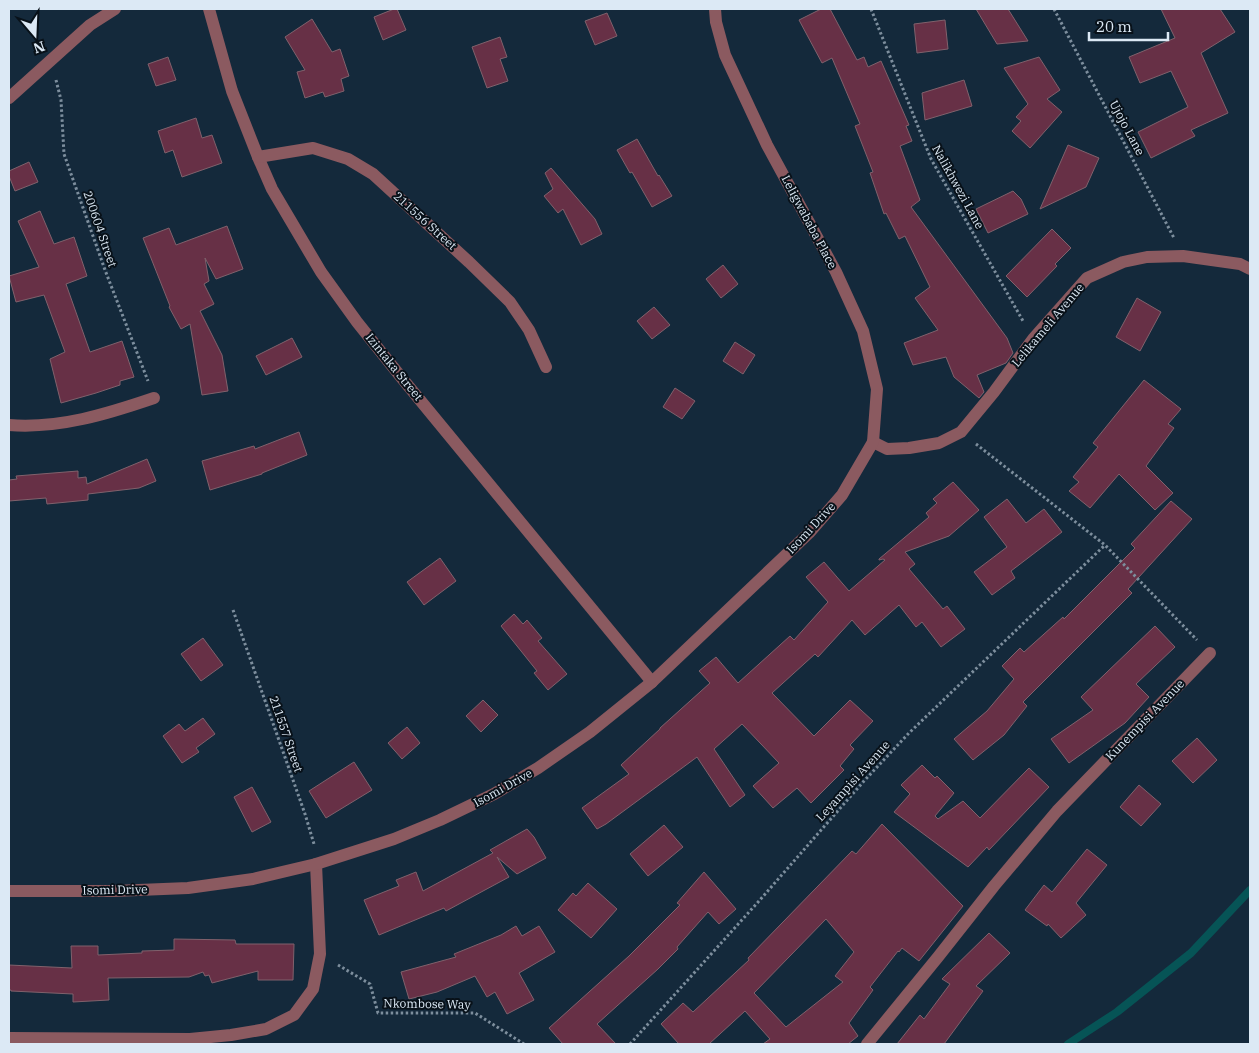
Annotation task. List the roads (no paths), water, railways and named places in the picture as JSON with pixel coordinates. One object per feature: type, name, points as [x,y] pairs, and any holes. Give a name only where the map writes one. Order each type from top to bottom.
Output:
[{"type":"street","points":[[9,98],[90,25],[115,9]]},
{"type":"street","name":"Izintaka Street","points":[[209,9],[232,91],[258,157],[272,189],[316,264],[357,322],[401,377],[652,682]]},
{"type":"street","name":"Leligwababa Place","points":[[715,9],[716,22],[725,55],[767,145],[836,272],[863,331],[877,390],[873,442]]},
{"type":"street","name":"211556 Street","points":[[258,157],[313,148],[348,159],[373,174],[510,302],[529,330],[546,366]]},
{"type":"street","name":"Lelikameli Avenue","points":[[873,442],[888,450],[909,448],[939,443],[961,432],[994,392],[1033,338],[1087,278],[1123,262],[1147,257],[1183,256],[1240,264],[1250,269]]},
{"type":"street","points":[[9,425],[24,426],[68,422],[111,413],[154,398]]},
{"type":"street","name":"Isomi Drive","points":[[9,891],[114,891],[188,888],[253,879],[316,864],[394,839],[440,820],[494,794],[583,738],[652,682],[809,533],[842,495],[873,442]]},
{"type":"street","name":"Kunempisi Avenue","points":[[866,1044],[1057,811],[1210,653]]},
{"type":"street","points":[[9,1038],[188,1041],[266,1029],[294,1015],[313,989],[320,954],[316,864]]},
{"type":"waterway","points":[[1068,1044],[1117,1012],[1191,953],[1250,890]]}]
